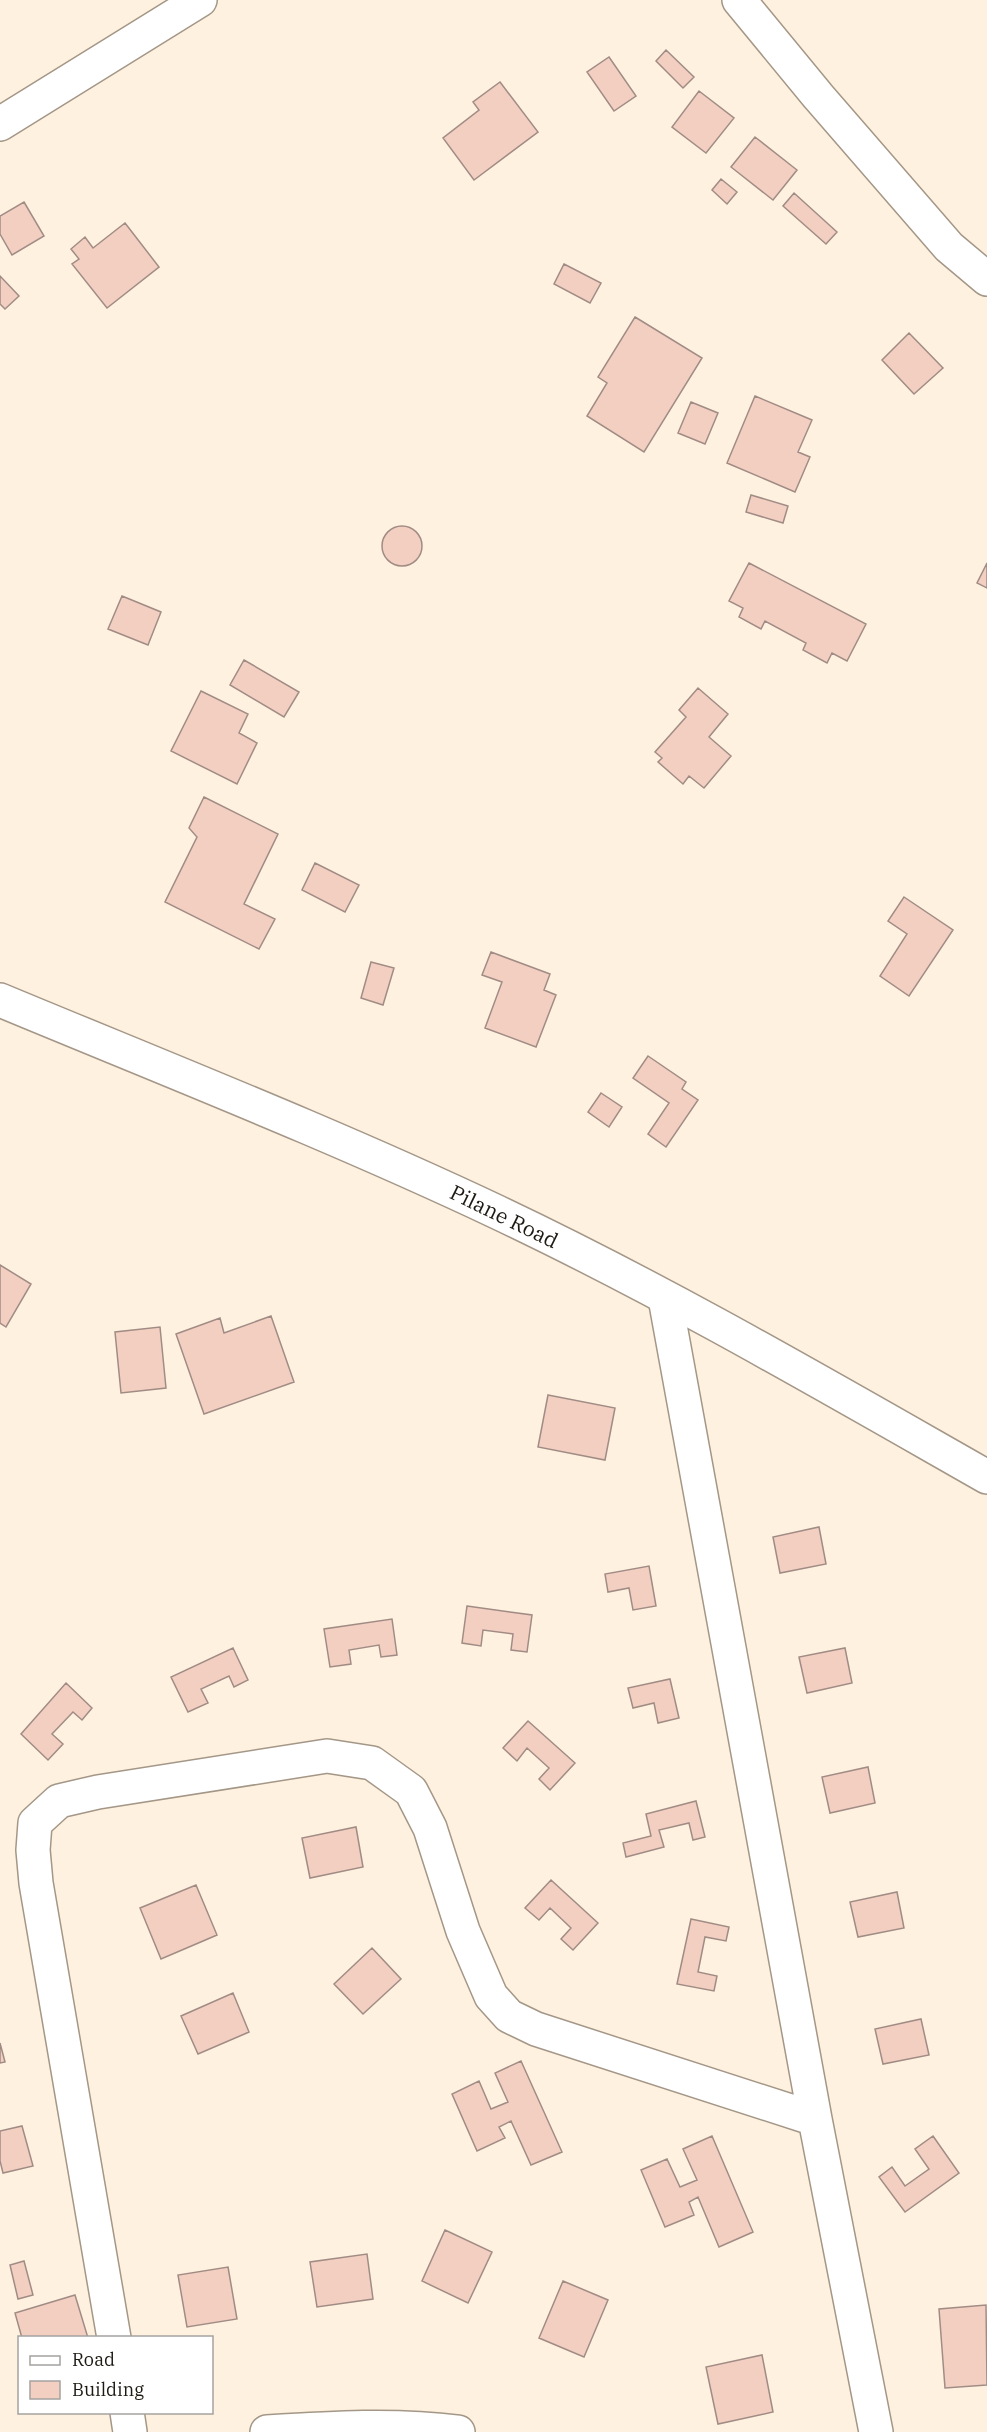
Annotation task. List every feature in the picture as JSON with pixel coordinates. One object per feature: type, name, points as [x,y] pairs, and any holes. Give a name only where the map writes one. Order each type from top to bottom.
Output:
[{"type":"street","points":[[0,124],[200,0]]},
{"type":"street","points":[[739,0],[818,96],[949,247],[987,279]]},
{"type":"street","name":"Pilane Road","points":[[0,1000],[292,1121],[498,1212],[665,1298],[987,1477]]},
{"type":"street","points":[[665,1298],[815,2120],[876,2432]]},
{"type":"street","points":[[114,2336],[36,1883],[33,1850],[35,1823],[59,1801],[177,1778],[327,1756],[372,1763],[411,1791],[430,1828],[463,1931],[491,1996],[509,2016],[547,2033],[815,2120]]},
{"type":"street","points":[[127,2414],[130,2432]]},
{"type":"street","points":[[267,2432],[384,2427],[428,2428],[458,2432]]},
{"type":"building","points":[[666,50],[694,77],[683,88],[656,61]]},
{"type":"building","points":[[609,57],[636,96],[614,111],[587,72]]},
{"type":"building","points":[[500,82],[538,132],[474,180],[443,138],[479,110],[473,102]]},
{"type":"building","points":[[699,91],[734,118],[706,153],[672,127]]},
{"type":"building","points":[[755,137],[797,170],[773,200],[731,167]]},
{"type":"building","points":[[721,179],[737,192],[727,204],[712,190]]},
{"type":"building","points":[[794,193],[837,232],[826,244],[783,206]]},
{"type":"building","points":[[24,202],[44,236],[12,255],[0,234],[0,216]]},
{"type":"building","points":[[125,223],[159,267],[107,308],[72,264],[79,259],[71,249],[85,237],[93,248]]},
{"type":"building","points":[[564,264],[601,283],[590,303],[554,284]]},
{"type":"building","points":[[0,276],[19,296],[5,309],[0,304]]},
{"type":"building","points":[[635,317],[702,358],[644,452],[587,416],[607,383],[598,377]]},
{"type":"building","points":[[909,333],[943,368],[914,394],[882,360]]},
{"type":"building","points":[[755,396],[812,420],[798,452],[810,457],[795,492],[727,463]]},
{"type":"building","points":[[691,402],[718,413],[705,444],[678,433]]},
{"type":"building","points":[[751,495],[788,506],[783,523],[746,512]]},
{"type":"building","points":[[402,526],[410,527],[416,532],[421,538],[421,554],[416,560],[410,565],[402,566],[394,565],[388,560],[383,554],[382,546],[383,538],[388,532],[394,527]]},
{"type":"building","points":[[749,563],[866,624],[847,661],[832,653],[827,663],[803,650],[806,643],[765,621],[761,629],[739,617],[743,608],[729,601]]},
{"type":"building","points":[[987,563],[987,588],[977,583]]},
{"type":"building","points":[[122,596],[161,612],[148,645],[108,629]]},
{"type":"building","points":[[244,660],[299,692],[284,717],[230,685]]},
{"type":"building","points":[[698,688],[728,714],[709,737],[731,756],[704,788],[689,776],[683,784],[658,762],[662,758],[655,752],[686,717],[679,710]]},
{"type":"building","points":[[201,691],[248,714],[239,733],[257,743],[237,784],[171,751]]},
{"type":"building","points":[[204,797],[278,834],[244,904],[275,919],[259,949],[165,902],[197,837],[189,828]]},
{"type":"building","points":[[315,863],[359,885],[345,912],[302,890]]},
{"type":"building","points":[[904,897],[953,930],[909,996],[880,976],[907,934],[888,921]]},
{"type":"building","points":[[491,952],[550,974],[544,990],[556,995],[536,1047],[485,1028],[502,982],[482,975]]},
{"type":"building","points":[[371,962],[394,968],[383,1005],[361,998]]},
{"type":"building","points":[[648,1056],[686,1082],[682,1089],[698,1100],[666,1147],[648,1134],[669,1103],[633,1078]]},
{"type":"building","points":[[601,1093],[622,1107],[609,1127],[588,1112]]},
{"type":"building","points":[[0,1265],[31,1284],[6,1327],[0,1323]]},
{"type":"building","points":[[271,1316],[294,1382],[204,1414],[176,1334],[220,1318],[224,1333]]},
{"type":"building","points":[[160,1327],[166,1388],[121,1393],[115,1332]]},
{"type":"building","points":[[548,1395],[615,1408],[605,1460],[538,1447]]},
{"type":"building","points":[[819,1527],[826,1564],[780,1573],[773,1537]]},
{"type":"building","points":[[649,1566],[656,1606],[633,1610],[629,1588],[608,1592],[605,1574]]},
{"type":"building","points":[[467,1606],[532,1615],[527,1652],[511,1650],[513,1634],[483,1630],[481,1646],[462,1643]]},
{"type":"building","points":[[392,1619],[397,1655],[381,1657],[379,1645],[349,1650],[351,1664],[330,1667],[324,1629]]},
{"type":"building","points":[[233,1648],[248,1680],[234,1687],[229,1676],[201,1689],[208,1703],[188,1712],[171,1677]]},
{"type":"building","points":[[845,1648],[852,1683],[807,1693],[799,1657]]},
{"type":"building","points":[[670,1679],[679,1718],[658,1723],[654,1703],[633,1708],[628,1688]]},
{"type":"building","points":[[66,1683],[92,1708],[82,1720],[73,1712],[52,1734],[63,1744],[48,1760],[21,1734]]},
{"type":"building","points":[[528,1721],[575,1763],[550,1790],[539,1779],[549,1768],[527,1748],[517,1761],[503,1748]]},
{"type":"building","points":[[868,1767],[875,1803],[830,1813],[822,1777]]},
{"type":"building","points":[[696,1801],[705,1837],[693,1840],[689,1823],[659,1830],[664,1847],[626,1857],[623,1843],[651,1836],[646,1814]]},
{"type":"building","points":[[356,1827],[363,1867],[310,1878],[302,1838]]},
{"type":"building","points":[[551,1880],[598,1923],[573,1950],[561,1939],[571,1928],[550,1908],[539,1920],[525,1908]]},
{"type":"building","points":[[196,1885],[217,1935],[161,1959],[140,1908]]},
{"type":"building","points":[[897,1892],[904,1928],[858,1937],[850,1902]]},
{"type":"building","points":[[691,1919],[729,1927],[726,1941],[705,1937],[698,1972],[717,1976],[714,1991],[677,1984]]},
{"type":"building","points":[[372,1948],[401,1979],[363,2014],[334,1984]]},
{"type":"building","points":[[233,1993],[249,2032],[198,2054],[181,2016]]},
{"type":"building","points":[[921,2019],[929,2055],[883,2064],[875,2029]]},
{"type":"building","points":[[0,2043],[5,2062],[0,2063]]},
{"type":"building","points":[[521,2061],[562,2152],[531,2165],[511,2121],[499,2127],[505,2138],[477,2151],[452,2094],[479,2081],[491,2109],[508,2102],[495,2073]]},
{"type":"building","points":[[22,2126],[33,2166],[3,2173],[0,2161],[0,2131]]},
{"type":"building","points":[[712,2136],[753,2232],[719,2247],[698,2197],[689,2202],[694,2215],[665,2227],[641,2170],[667,2159],[680,2187],[697,2180],[683,2149]]},
{"type":"building","points":[[933,2136],[959,2173],[905,2212],[879,2177],[892,2167],[905,2186],[929,2169],[915,2149]]},
{"type":"building","points":[[445,2230],[492,2252],[468,2303],[422,2281]]},
{"type":"building","points":[[367,2254],[373,2299],[317,2307],[310,2262]]},
{"type":"building","points":[[24,2261],[33,2295],[18,2299],[10,2265]]},
{"type":"building","points":[[228,2267],[237,2319],[187,2327],[178,2275]]},
{"type":"building","points":[[563,2281],[608,2300],[584,2357],[539,2338]]},
{"type":"building","points":[[75,2295],[87,2336],[21,2336],[15,2313]]},
{"type":"building","points":[[986,2305],[987,2385],[945,2388],[939,2309]]},
{"type":"building","points":[[762,2355],[773,2412],[718,2424],[706,2367]]}]
